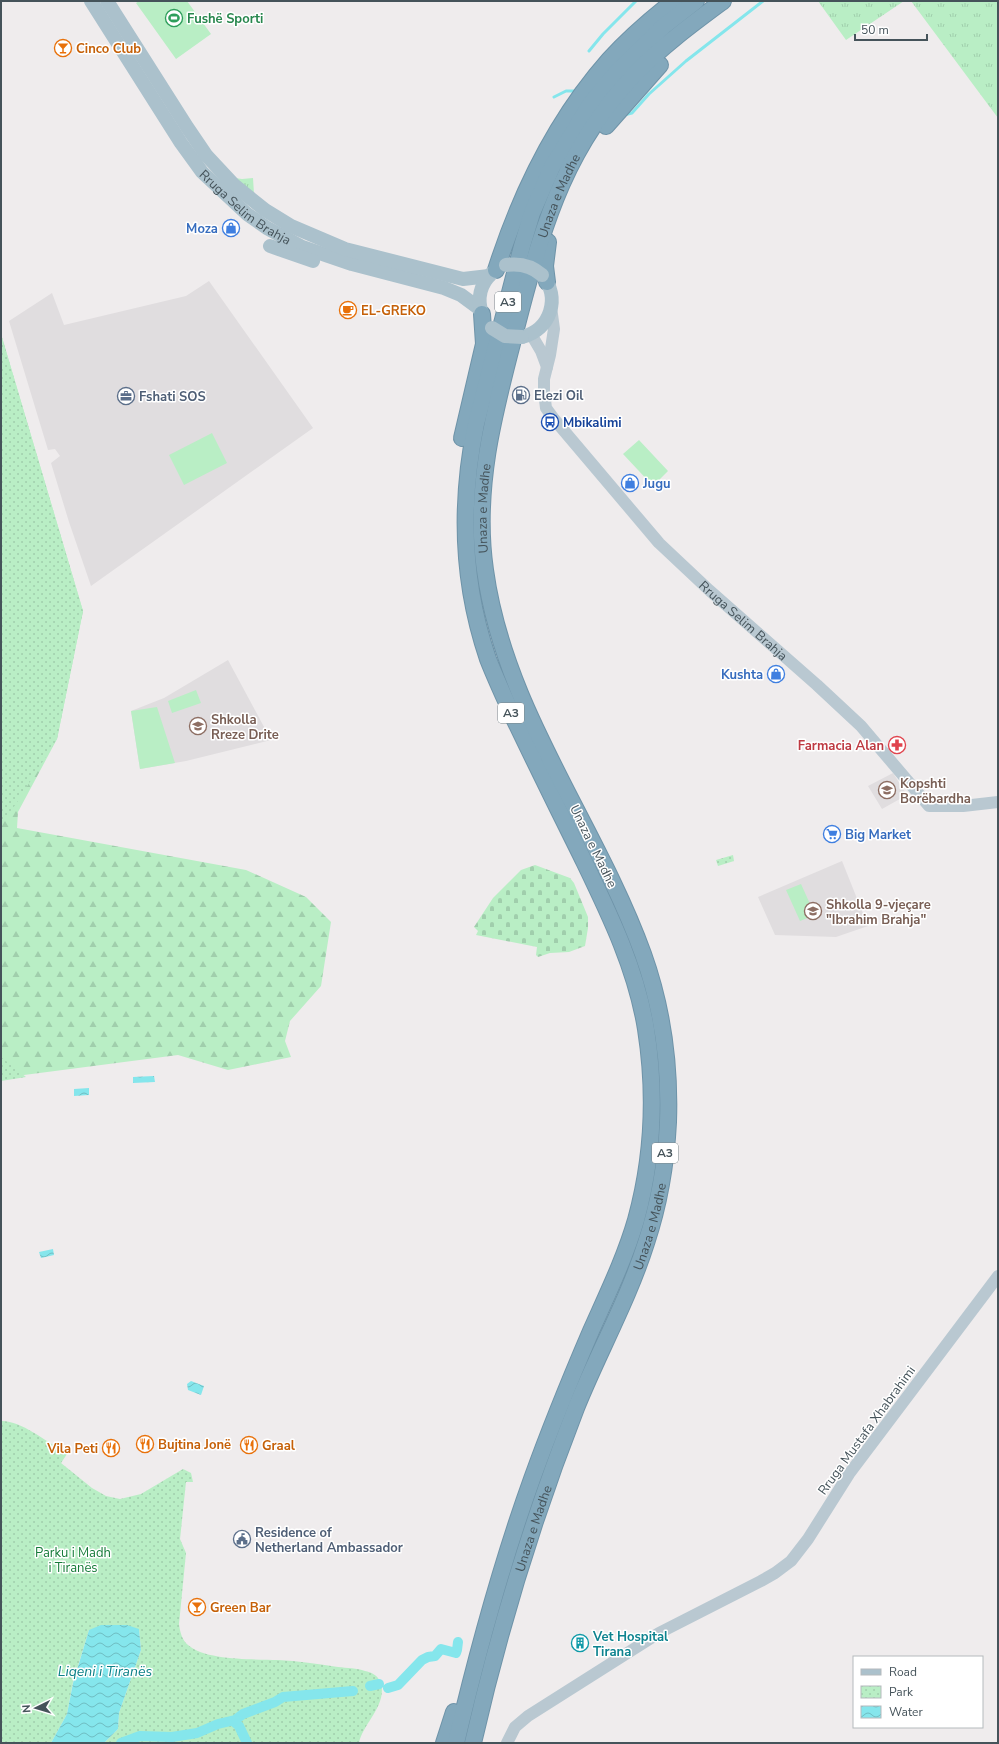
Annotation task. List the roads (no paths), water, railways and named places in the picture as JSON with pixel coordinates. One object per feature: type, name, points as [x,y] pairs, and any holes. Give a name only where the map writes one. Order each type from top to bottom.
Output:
[{"type":"highway","points":[[497,270],[524,196],[543,155],[566,118],[594,79],[610,60],[652,19],[674,1]]},
{"type":"highway","name":"Unaza e Madhe","points":[[456,1743],[468,1692],[498,1582],[532,1479],[562,1400],[617,1272],[636,1220],[648,1160],[652,1097],[646,1027],[638,992],[618,932],[511,712],[488,658],[476,613],[469,578],[465,512],[470,453],[476,424],[532,213],[552,167],[591,103],[632,55],[664,26],[696,1]]},
{"type":"highway","name":"Unaza e Madhe","points":[[473,1743],[500,1633],[545,1489],[577,1405],[647,1242],[665,1159],[668,1091],[661,1023],[654,991],[644,958],[623,905],[528,713],[513,677],[495,623],[484,568],[481,511],[486,459],[491,429],[536,253],[566,173],[596,122],[635,74],[661,49],[722,1]]},
{"type":"highway","points":[[544,278],[551,232],[574,174],[602,130],[634,92],[675,49],[698,20]]},
{"type":"highway","points":[[481,311],[484,344],[466,415],[461,446],[456,498],[457,530],[464,589],[470,620],[488,658]]},
{"type":"highway","points":[[484,568],[488,552],[492,486],[508,387],[517,354],[527,335]]},
{"type":"highway","points":[[444,1743],[454,1712],[468,1692]]},
{"type":"main road","name":"Rruga Selim Brahja","points":[[91,1],[181,143],[202,172],[247,214],[278,234],[302,247],[352,264],[449,290],[467,298],[481,311]]},
{"type":"main road","name":"Rruga Selim Brahja","points":[[108,1],[186,127],[206,155],[234,185],[265,210],[291,226],[345,248],[463,279],[497,270]]},
{"type":"main road","points":[[270,246],[321,264],[352,264]]},
{"type":"main road","points":[[515,264],[527,266],[544,278],[551,293],[551,307],[549,316],[544,323],[527,335],[505,336],[492,328],[481,311],[481,291],[497,270],[515,264]]},
{"type":"street","name":"Rruga Selim Brahja","points":[[551,307],[554,329],[544,379],[546,408],[659,543],[709,590],[817,685],[861,726],[929,806],[964,806],[998,802]]},
{"type":"street","points":[[527,335],[541,351],[547,367]]},
{"type":"street","name":"Rruga Mustafa Xhabrahimi","points":[[507,1743],[515,1727],[528,1716],[659,1633],[761,1581],[779,1570],[794,1557],[808,1539],[849,1474],[998,1276]]},
{"type":"water","points":[[154,1076],[155,1082],[133,1083],[133,1077]]},
{"type":"water","points":[[89,1088],[89,1095],[74,1096],[74,1089]]},
{"type":"water","points":[[53,1249],[54,1255],[41,1258],[39,1252]]},
{"type":"water","points":[[191,1381],[204,1386],[201,1395],[188,1390],[187,1384]]},
{"type":"water","name":"Liqeni i Tiranës","points":[[101,1625],[127,1625],[139,1629],[141,1650],[119,1713],[118,1729],[104,1743],[51,1743],[67,1714],[73,1683],[89,1630]]},
{"type":"waterway","points":[[589,51],[603,34],[636,1]]},
{"type":"waterway","points":[[624,115],[632,113],[649,94],[686,61],[763,1]]},
{"type":"waterway","points":[[554,97],[566,91],[575,91]]},
{"type":"waterway","points":[[388,1688],[398,1685],[422,1660],[435,1656],[441,1649],[456,1653],[458,1642]]},
{"type":"waterway","points":[[370,1686],[379,1684]]},
{"type":"waterway","points":[[121,1743],[140,1736],[172,1737],[197,1733],[218,1724],[235,1720],[243,1714],[275,1702],[283,1697],[353,1691]]},
{"type":"waterway","points":[[233,1721],[239,1726],[247,1743]]},
{"type":"place","name":"Fushë Sporti","points":[[174,18]]},
{"type":"place","name":"Cinco Club","points":[[63,48]]},
{"type":"place","name":"Moza","points":[[231,228]]},
{"type":"place","name":"EL-GREKO","points":[[348,310]]},
{"type":"place","name":"Elezi Oil","points":[[521,395]]},
{"type":"place","name":"Fshati SOS","points":[[126,396]]},
{"type":"place","name":"Mbikalimi","points":[[550,422]]},
{"type":"place","name":"Jugu","points":[[630,483]]},
{"type":"place","name":"Kushta","points":[[776,674]]},
{"type":"place","name":"Shkolla Rreze Drite","points":[[198,726]]},
{"type":"place","name":"Farmacia Alan","points":[[897,745]]},
{"type":"place","name":"Kopshti Borëbardha","points":[[887,790]]},
{"type":"place","name":"Big Market","points":[[832,834]]},
{"type":"place","name":"Shkolla 9-vjeçare \"Ibrahim Brahja\"","points":[[813,911]]},
{"type":"place","name":"Bujtina Jonë","points":[[145,1444]]},
{"type":"place","name":"Graal","points":[[249,1445]]},
{"type":"place","name":"Vila Peti","points":[[111,1448]]},
{"type":"place","name":"Residence of Netherland Ambassador","points":[[242,1539]]},
{"type":"place","name":"Green Bar","points":[[197,1607]]},
{"type":"place","name":"Vet Hospital Tirana","points":[[580,1643]]},
{"type":"park label","name":"Parku i Madh i Tiranës","points":[[73,1560]]}]
